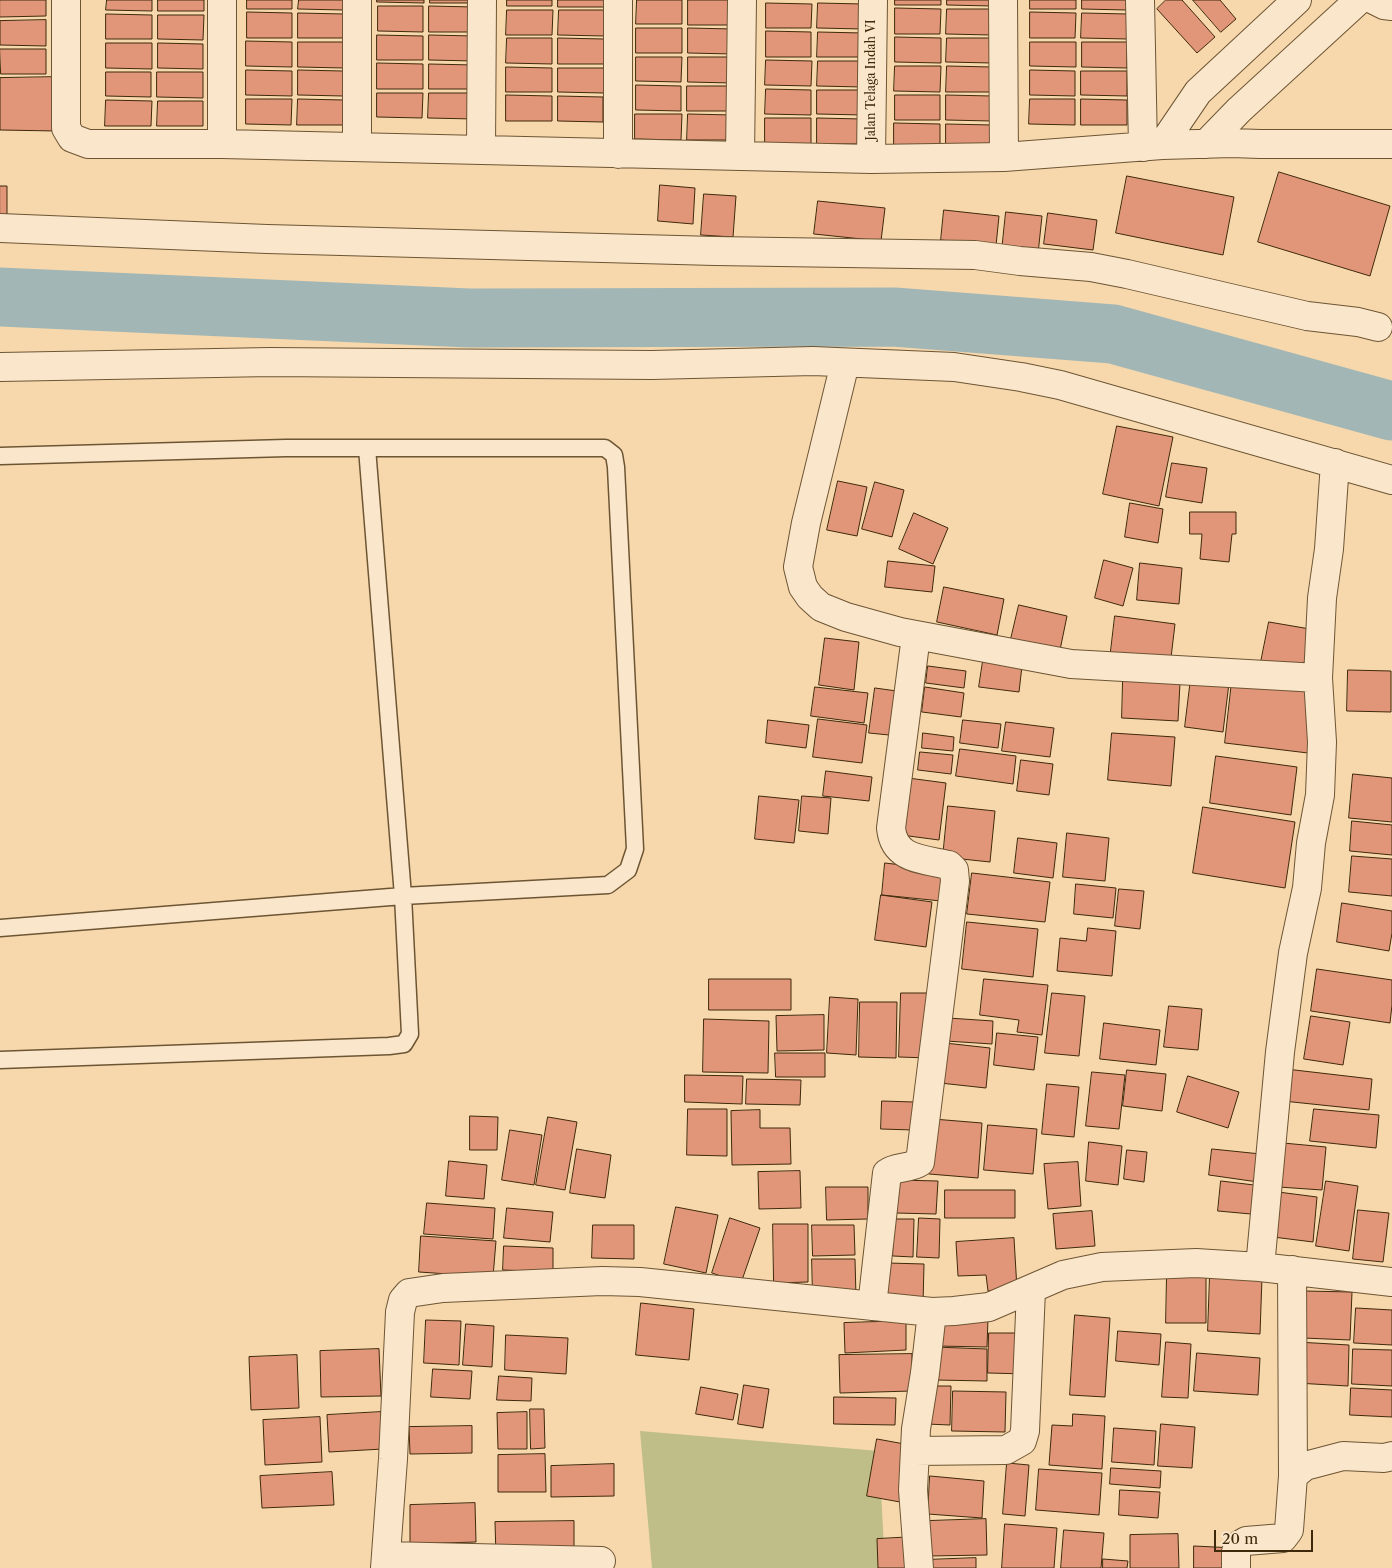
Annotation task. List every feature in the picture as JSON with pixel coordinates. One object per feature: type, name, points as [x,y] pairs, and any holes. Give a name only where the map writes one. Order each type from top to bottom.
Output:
[{"type":"street","points":[[66,0],[66,128],[72,138],[88,144],[222,144],[871,159],[1004,157],[1206,144],[1392,144]]},
{"type":"street","points":[[222,0],[222,144]]},
{"type":"street","points":[[356,0],[357,147]]},
{"type":"street","points":[[481,150],[482,0]]},
{"type":"street","points":[[618,0],[618,154]]},
{"type":"street","points":[[740,156],[742,0]]},
{"type":"street","name":"Jalan Telaga Indah VI","points":[[871,159],[872,0]]},
{"type":"street","points":[[1003,0],[1004,157]]},
{"type":"street","points":[[1140,0],[1152,146]]},
{"type":"street","points":[[1152,146],[1198,92],[1297,0]]},
{"type":"street","points":[[1206,144],[1239,110],[1359,0]]},
{"type":"street","points":[[1374,0],[1384,5],[1392,6]]},
{"type":"street","points":[[0,228],[267,239],[705,251],[975,255],[1127,274],[1307,316],[1358,322],[1378,327]]},
{"type":"street","points":[[0,366],[270,362],[652,364],[813,361],[954,367],[1022,377],[1060,385],[1185,422],[1335,462],[1392,480]]},
{"type":"street","points":[[846,363],[806,522],[798,567],[803,586],[810,597],[821,607],[877,626],[916,636],[1071,664],[1318,678]]},
{"type":"street","points":[[1260,1267],[1280,1052],[1293,953],[1307,888],[1311,843],[1320,795],[1322,742],[1318,678],[1322,598],[1329,549],[1335,462]]},
{"type":"street","points":[[872,1306],[887,1174],[891,1170],[914,1166],[920,1162],[955,881],[954,870],[949,865],[906,855],[896,846],[892,839],[890,828],[916,636]]},
{"type":"street","points":[[601,1560],[385,1562],[393,1459],[400,1312],[403,1300],[409,1293],[453,1288],[640,1282],[932,1312],[989,1307],[1063,1275],[1102,1267],[1196,1263],[1292,1270],[1392,1282]]},
{"type":"street","points":[[1236,1568],[1238,1546],[1246,1541],[1283,1538],[1289,1530],[1293,1476],[1292,1270]]},
{"type":"street","points":[[915,1451],[1006,1450],[1022,1441],[1025,1431],[1031,1290]]},
{"type":"street","points":[[919,1568],[913,1490],[916,1429],[932,1312]]},
{"type":"street","points":[[1293,1476],[1305,1466],[1343,1456],[1384,1458],[1392,1456]]},
{"type":"lane","points":[[0,456],[286,448],[605,448],[614,455],[616,467],[635,849],[628,870],[608,886],[403,896],[0,928]]},
{"type":"lane","points":[[0,1060],[389,1046],[404,1044],[410,1034],[403,896],[366,448]]},
{"type":"shaded area","points":[[640,1431],[879,1451],[885,1568],[652,1568]]},
{"type":"building","points":[[0,0],[46,0],[46,16],[0,17]]},
{"type":"building","points":[[107,0],[152,0],[152,11],[106,10]]},
{"type":"building","points":[[158,0],[204,0],[204,11],[158,11]]},
{"type":"building","points":[[247,0],[292,0],[292,9],[247,9]]},
{"type":"building","points":[[299,0],[344,0],[344,10],[298,9]]},
{"type":"building","points":[[377,0],[424,0],[424,3],[377,2]]},
{"type":"building","points":[[430,0],[475,0],[475,3],[430,3]]},
{"type":"building","points":[[507,0],[552,0],[552,6],[507,6]]},
{"type":"building","points":[[558,0],[604,0],[604,7],[558,7]]},
{"type":"building","points":[[637,0],[682,0],[682,24],[636,24]]},
{"type":"building","points":[[688,0],[734,0],[734,25],[688,25]]},
{"type":"building","points":[[895,0],[941,0],[941,5],[895,5]]},
{"type":"building","points":[[947,0],[992,0],[992,6],[947,5]]},
{"type":"building","points":[[1030,0],[1076,0],[1076,9],[1030,9]]},
{"type":"building","points":[[1082,0],[1127,0],[1127,10],[1082,9]]},
{"type":"building","points":[[1166,0],[1182,0],[1215,37],[1197,53],[1157,9]]},
{"type":"building","points":[[1193,0],[1220,0],[1236,19],[1221,32]]},
{"type":"building","points":[[766,3],[812,4],[811,28],[766,28]]},
{"type":"building","points":[[818,3],[863,4],[863,29],[817,28]]},
{"type":"building","points":[[378,6],[423,6],[423,32],[378,31]]},
{"type":"building","points":[[429,6],[475,7],[475,32],[429,32]]},
{"type":"building","points":[[895,8],[941,9],[940,34],[895,34]]},
{"type":"building","points":[[947,9],[993,9],[992,35],[946,34]]},
{"type":"building","points":[[507,10],[553,10],[552,35],[506,35]]},
{"type":"building","points":[[559,10],[604,10],[604,36],[558,35]]},
{"type":"building","points":[[247,12],[292,13],[292,38],[247,38]]},
{"type":"building","points":[[1030,12],[1076,13],[1075,38],[1030,38]]},
{"type":"building","points":[[298,13],[344,14],[344,38],[298,38]]},
{"type":"building","points":[[1082,13],[1128,14],[1128,39],[1081,38]]},
{"type":"building","points":[[106,14],[152,15],[152,39],[106,39]]},
{"type":"building","points":[[158,15],[204,15],[203,40],[158,39]]},
{"type":"building","points":[[46,20],[46,46],[0,45],[0,21]]},
{"type":"building","points":[[636,28],[682,28],[682,53],[636,53]]},
{"type":"building","points":[[688,28],[734,29],[733,54],[688,53]]},
{"type":"building","points":[[766,31],[811,32],[811,57],[766,57]]},
{"type":"building","points":[[818,32],[863,33],[863,57],[817,57]]},
{"type":"building","points":[[377,35],[423,36],[423,60],[377,60]]},
{"type":"building","points":[[429,35],[475,36],[475,61],[429,60]]},
{"type":"building","points":[[895,37],[941,38],[941,63],[895,62]]},
{"type":"building","points":[[507,38],[552,38],[552,64],[506,63]]},
{"type":"building","points":[[558,38],[604,39],[604,64],[558,64]]},
{"type":"building","points":[[947,38],[992,38],[992,63],[946,62]]},
{"type":"building","points":[[246,41],[292,42],[292,67],[246,66]]},
{"type":"building","points":[[298,42],[344,42],[344,68],[298,67]]},
{"type":"building","points":[[1030,42],[1076,42],[1076,67],[1030,66]]},
{"type":"building","points":[[1082,42],[1127,42],[1127,68],[1082,67]]},
{"type":"building","points":[[106,43],[152,43],[152,69],[106,68]]},
{"type":"building","points":[[158,43],[203,44],[203,69],[158,68]]},
{"type":"building","points":[[0,49],[46,49],[46,74],[1,74]]},
{"type":"building","points":[[636,57],[682,57],[681,82],[636,81]]},
{"type":"building","points":[[688,57],[733,57],[733,83],[688,82]]},
{"type":"building","points":[[766,60],[812,61],[811,86],[765,85]]},
{"type":"building","points":[[818,61],[863,61],[863,87],[817,86]]},
{"type":"building","points":[[377,63],[423,64],[423,89],[377,89]]},
{"type":"building","points":[[429,64],[474,65],[474,89],[429,89]]},
{"type":"building","points":[[895,66],[941,66],[940,92],[894,91]]},
{"type":"building","points":[[947,66],[992,67],[992,92],[946,92]]},
{"type":"building","points":[[506,67],[552,68],[552,92],[506,92]]},
{"type":"building","points":[[558,68],[604,68],[604,93],[558,92]]},
{"type":"building","points":[[246,70],[292,71],[292,96],[246,95]]},
{"type":"building","points":[[298,70],[343,71],[343,96],[298,95]]},
{"type":"building","points":[[1030,70],[1075,71],[1075,96],[1030,95]]},
{"type":"building","points":[[1081,71],[1127,71],[1127,96],[1081,95]]},
{"type":"building","points":[[106,72],[151,72],[151,97],[106,96]]},
{"type":"building","points":[[157,72],[203,72],[203,98],[157,97]]},
{"type":"building","points":[[57,77],[57,131],[0,130],[0,78]]},
{"type":"building","points":[[636,85],[681,86],[681,111],[636,110]]},
{"type":"building","points":[[687,86],[733,86],[733,111],[687,111]]},
{"type":"building","points":[[766,89],[811,90],[811,115],[765,114]]},
{"type":"building","points":[[817,90],[863,90],[863,115],[817,114]]},
{"type":"building","points":[[377,93],[423,93],[422,118],[377,117]]},
{"type":"building","points":[[429,93],[475,93],[474,119],[428,118]]},
{"type":"building","points":[[506,95],[552,96],[552,121],[506,121]]},
{"type":"building","points":[[895,95],[940,95],[940,120],[895,120]]},
{"type":"building","points":[[946,95],[992,96],[992,121],[946,120]]},
{"type":"building","points":[[558,96],[603,97],[603,122],[558,121]]},
{"type":"building","points":[[246,99],[292,99],[291,125],[246,124]]},
{"type":"building","points":[[298,99],[344,100],[344,125],[297,125]]},
{"type":"building","points":[[1030,99],[1075,99],[1075,125],[1029,124]]},
{"type":"building","points":[[1081,99],[1127,100],[1127,125],[1081,125]]},
{"type":"building","points":[[106,100],[152,101],[151,126],[105,126]]},
{"type":"building","points":[[158,101],[203,101],[203,126],[157,126]]},
{"type":"building","points":[[635,114],[682,114],[681,140],[635,139]]},
{"type":"building","points":[[688,114],[733,115],[733,140],[687,140]]},
{"type":"building","points":[[765,118],[811,118],[811,144],[765,143]]},
{"type":"building","points":[[817,118],[863,119],[862,144],[817,144]]},
{"type":"building","points":[[894,123],[940,124],[940,149],[894,149]]},
{"type":"building","points":[[946,124],[992,125],[991,149],[946,149]]},
{"type":"building","points":[[1279,172],[1390,206],[1370,276],[1258,242]]},
{"type":"building","points":[[1127,176],[1234,197],[1223,255],[1116,233]]},
{"type":"building","points":[[660,185],[695,188],[693,224],[658,221]]},
{"type":"building","points":[[0,186],[7,186],[7,220],[0,220]]},
{"type":"building","points":[[704,194],[736,196],[733,237],[701,235]]},
{"type":"building","points":[[818,201],[885,208],[881,241],[814,234]]},
{"type":"building","points":[[944,210],[999,216],[996,246],[941,240]]},
{"type":"building","points":[[1006,212],[1042,216],[1038,254],[1002,250]]},
{"type":"building","points":[[1048,213],[1097,220],[1093,250],[1044,244]]},
{"type":"building","points":[[1117,426],[1173,437],[1159,506],[1103,494]]},
{"type":"building","points":[[1172,463],[1207,468],[1202,503],[1166,497]]},
{"type":"building","points":[[838,481],[867,487],[857,536],[827,530]]},
{"type":"building","points":[[875,482],[904,490],[892,537],[862,529]]},
{"type":"building","points":[[1130,503],[1163,509],[1158,543],[1125,537]]},
{"type":"building","points":[[1190,512],[1236,512],[1236,534],[1232,534],[1229,562],[1200,559],[1202,534],[1190,534]]},
{"type":"building","points":[[914,513],[948,528],[933,564],[899,549]]},
{"type":"building","points":[[1104,560],[1133,568],[1123,606],[1095,598]]},
{"type":"building","points":[[888,561],[935,566],[932,592],[885,587]]},
{"type":"building","points":[[1140,563],[1182,568],[1179,604],[1137,600]]},
{"type":"building","points":[[944,587],[1004,599],[997,635],[937,622]]},
{"type":"building","points":[[1019,605],[1067,616],[1060,650],[1011,639]]},
{"type":"building","points":[[1115,616],[1175,624],[1170,666],[1110,659]]},
{"type":"building","points":[[1269,622],[1310,629],[1302,675],[1260,667]]},
{"type":"building","points":[[825,638],[859,642],[854,690],[819,685]]},
{"type":"building","points":[[983,661],[1022,666],[1019,692],[979,687]]},
{"type":"building","points":[[928,666],[966,671],[964,688],[926,683]]},
{"type":"building","points":[[1348,670],[1391,671],[1391,712],[1347,711]]},
{"type":"building","points":[[1191,678],[1229,683],[1223,732],[1185,727]]},
{"type":"building","points":[[1123,680],[1180,683],[1178,721],[1122,718]]},
{"type":"building","points":[[1232,681],[1316,692],[1308,753],[1225,743]]},
{"type":"building","points":[[815,687],[868,693],[864,723],[811,716]]},
{"type":"building","points":[[925,687],[964,693],[961,717],[922,712]]},
{"type":"building","points":[[875,688],[904,692],[899,736],[869,733]]},
{"type":"building","points":[[818,719],[867,725],[862,763],[813,757]]},
{"type":"building","points":[[768,720],[809,725],[806,748],[766,743]]},
{"type":"building","points":[[963,720],[1001,724],[998,748],[960,743]]},
{"type":"building","points":[[1006,722],[1054,728],[1050,757],[1002,751]]},
{"type":"building","points":[[923,733],[954,737],[953,751],[922,748]]},
{"type":"building","points":[[1112,733],[1175,737],[1171,786],[1108,780]]},
{"type":"building","points":[[960,749],[1016,756],[1013,784],[956,776]]},
{"type":"building","points":[[920,752],[953,755],[951,774],[918,770]]},
{"type":"building","points":[[1216,756],[1297,767],[1291,815],[1210,803]]},
{"type":"building","points":[[1021,760],[1053,764],[1049,795],[1017,791]]},
{"type":"building","points":[[826,771],[872,777],[869,801],[823,796]]},
{"type":"building","points":[[1353,774],[1392,778],[1392,822],[1349,818]]},
{"type":"building","points":[[908,778],[946,783],[939,840],[901,835]]},
{"type":"building","points":[[759,796],[799,800],[794,843],[755,839]]},
{"type":"building","points":[[802,796],[831,798],[828,834],[799,831]]},
{"type":"building","points":[[948,806],[995,811],[990,862],[943,857]]},
{"type":"building","points":[[1203,807],[1295,822],[1285,888],[1193,873]]},
{"type":"building","points":[[1352,821],[1392,825],[1392,855],[1350,851]]},
{"type":"building","points":[[1067,833],[1109,838],[1105,881],[1063,877]]},
{"type":"building","points":[[1018,838],[1057,843],[1053,878],[1014,873]]},
{"type":"building","points":[[1352,856],[1392,859],[1392,896],[1349,892]]},
{"type":"building","points":[[885,863],[944,870],[941,901],[882,895]]},
{"type":"building","points":[[972,873],[1050,882],[1045,922],[967,914]]},
{"type":"building","points":[[1076,884],[1116,888],[1113,918],[1074,914]]},
{"type":"building","points":[[1119,889],[1144,891],[1140,929],[1115,926]]},
{"type":"building","points":[[881,895],[932,902],[926,947],[875,940]]},
{"type":"building","points":[[1342,903],[1392,911],[1392,933],[1389,951],[1337,942]]},
{"type":"building","points":[[967,922],[1038,929],[1033,977],[962,969]]},
{"type":"building","points":[[1088,928],[1116,931],[1112,976],[1057,971],[1060,938],[1086,941]]},
{"type":"building","points":[[1317,969],[1392,980],[1390,1023],[1311,1011]]},
{"type":"building","points":[[709,979],[791,979],[791,1010],[709,1010]]},
{"type":"building","points":[[984,979],[1048,985],[1042,1035],[1017,1032],[1019,1020],[980,1015]]},
{"type":"building","points":[[901,993],[930,993],[929,1058],[899,1057]]},
{"type":"building","points":[[1052,993],[1085,996],[1079,1056],[1045,1053]]},
{"type":"building","points":[[830,997],[858,999],[856,1055],[827,1053]]},
{"type":"building","points":[[860,1002],[897,1002],[896,1058],[859,1057]]},
{"type":"building","points":[[1169,1006],[1202,1009],[1198,1050],[1164,1047]]},
{"type":"building","points":[[824,1015],[824,1050],[777,1051],[776,1016]]},
{"type":"building","points":[[1311,1016],[1350,1022],[1343,1065],[1304,1059]]},
{"type":"building","points":[[948,1018],[993,1021],[992,1044],[946,1041]]},
{"type":"building","points":[[704,1019],[769,1021],[768,1073],[703,1072]]},
{"type":"building","points":[[1104,1023],[1160,1030],[1156,1065],[1100,1059]]},
{"type":"building","points":[[997,1033],[1038,1037],[1034,1070],[994,1065]]},
{"type":"building","points":[[945,1043],[990,1048],[986,1088],[940,1083]]},
{"type":"building","points":[[775,1053],[825,1053],[825,1077],[776,1077]]},
{"type":"building","points":[[1286,1069],[1372,1079],[1369,1110],[1283,1101]]},
{"type":"building","points":[[1127,1070],[1166,1074],[1162,1111],[1123,1106]]},
{"type":"building","points":[[1092,1072],[1125,1075],[1119,1129],[1086,1126]]},
{"type":"building","points":[[685,1075],[743,1076],[742,1104],[685,1102]]},
{"type":"building","points":[[1188,1076],[1239,1092],[1228,1128],[1177,1112]]},
{"type":"building","points":[[747,1079],[801,1080],[800,1105],[746,1104]]},
{"type":"building","points":[[1047,1084],[1079,1087],[1074,1137],[1042,1134]]},
{"type":"building","points":[[882,1101],[914,1102],[913,1130],[881,1129]]},
{"type":"building","points":[[688,1109],[727,1109],[727,1156],[687,1155]]},
{"type":"building","points":[[1314,1109],[1379,1115],[1376,1148],[1310,1141]]},
{"type":"building","points":[[760,1110],[760,1128],[790,1128],[791,1164],[732,1165],[731,1111]]},
{"type":"building","points":[[470,1116],[498,1117],[497,1150],[470,1150]]},
{"type":"building","points":[[548,1117],[577,1122],[565,1190],[536,1185]]},
{"type":"building","points":[[933,1119],[982,1123],[978,1178],[929,1174]]},
{"type":"building","points":[[988,1125],[1037,1129],[1033,1174],[984,1170]]},
{"type":"building","points":[[510,1130],[542,1135],[534,1185],[502,1180]]},
{"type":"building","points":[[1089,1142],[1122,1146],[1118,1185],[1086,1181]]},
{"type":"building","points":[[1283,1143],[1326,1147],[1322,1190],[1279,1187]]},
{"type":"building","points":[[577,1149],[611,1155],[605,1198],[570,1193]]},
{"type":"building","points":[[1212,1149],[1261,1154],[1258,1182],[1209,1175]]},
{"type":"building","points":[[1127,1150],[1147,1152],[1144,1182],[1124,1179]]},
{"type":"building","points":[[449,1161],[487,1165],[484,1199],[446,1196]]},
{"type":"building","points":[[1078,1162],[1081,1206],[1048,1209],[1044,1164]]},
{"type":"building","points":[[800,1171],[801,1208],[759,1209],[758,1172]]},
{"type":"building","points":[[897,1180],[938,1181],[936,1214],[896,1213]]},
{"type":"building","points":[[1221,1181],[1254,1185],[1251,1214],[1218,1211]]},
{"type":"building","points":[[1326,1181],[1358,1186],[1349,1251],[1316,1246]]},
{"type":"building","points":[[826,1187],[868,1187],[868,1219],[827,1220]]},
{"type":"building","points":[[945,1190],[1015,1190],[1015,1218],[945,1218]]},
{"type":"building","points":[[1278,1192],[1317,1197],[1313,1242],[1273,1237]]},
{"type":"building","points":[[427,1203],[495,1208],[493,1239],[424,1234]]},
{"type":"building","points":[[676,1207],[718,1215],[706,1273],[664,1264]]},
{"type":"building","points":[[507,1208],[553,1212],[550,1242],[504,1238]]},
{"type":"building","points":[[1358,1210],[1389,1213],[1383,1262],[1353,1259]]},
{"type":"building","points":[[1092,1211],[1095,1246],[1056,1249],[1053,1214]]},
{"type":"building","points":[[730,1218],[760,1228],[741,1283],[712,1273]]},
{"type":"building","points":[[919,1218],[940,1219],[939,1258],[917,1257]]},
{"type":"building","points":[[894,1219],[914,1219],[913,1257],[893,1256]]},
{"type":"building","points":[[773,1224],[808,1224],[808,1282],[774,1283]]},
{"type":"building","points":[[593,1225],[634,1225],[634,1259],[592,1258]]},
{"type":"building","points":[[812,1225],[854,1225],[855,1255],[813,1256]]},
{"type":"building","points":[[421,1236],[496,1241],[493,1277],[419,1272]]},
{"type":"building","points":[[1014,1238],[1017,1289],[988,1291],[986,1275],[958,1276],[956,1242]]},
{"type":"building","points":[[504,1246],[553,1248],[553,1272],[503,1270]]},
{"type":"building","points":[[812,1259],[855,1259],[856,1297],[813,1297]]},
{"type":"building","points":[[888,1263],[924,1264],[923,1304],[887,1303]]},
{"type":"building","points":[[1167,1273],[1206,1273],[1206,1323],[1166,1323]]},
{"type":"building","points":[[1210,1275],[1262,1277],[1260,1334],[1208,1331]]},
{"type":"building","points":[[1305,1291],[1352,1292],[1350,1340],[1303,1338]]},
{"type":"building","points":[[641,1303],[694,1309],[689,1360],[636,1355]]},
{"type":"building","points":[[1356,1308],[1392,1310],[1392,1345],[1354,1343]]},
{"type":"building","points":[[1075,1315],[1110,1318],[1105,1397],[1070,1395]]},
{"type":"building","points":[[938,1316],[988,1318],[987,1347],[937,1346]]},
{"type":"building","points":[[426,1320],[461,1321],[459,1365],[424,1363]]},
{"type":"building","points":[[906,1321],[906,1350],[845,1353],[844,1323]]},
{"type":"building","points":[[466,1324],[494,1326],[492,1367],[463,1365]]},
{"type":"building","points":[[1118,1331],[1161,1334],[1159,1365],[1116,1361]]},
{"type":"building","points":[[989,1333],[1026,1333],[1026,1374],[988,1373]]},
{"type":"building","points":[[506,1335],[568,1338],[566,1374],[505,1370]]},
{"type":"building","points":[[1166,1342],[1191,1344],[1188,1398],[1162,1397]]},
{"type":"building","points":[[1297,1342],[1349,1345],[1348,1386],[1296,1383]]},
{"type":"building","points":[[935,1347],[987,1349],[987,1381],[935,1380]]},
{"type":"building","points":[[379,1349],[381,1396],[321,1397],[320,1351]]},
{"type":"building","points":[[1353,1349],[1392,1350],[1392,1386],[1352,1384]]},
{"type":"building","points":[[1197,1353],[1260,1358],[1258,1395],[1194,1391]]},
{"type":"building","points":[[912,1354],[912,1391],[840,1393],[839,1355]]},
{"type":"building","points":[[297,1355],[299,1408],[251,1410],[249,1357]]},
{"type":"building","points":[[433,1369],[472,1371],[470,1399],[431,1397]]},
{"type":"building","points":[[499,1376],[532,1378],[531,1401],[497,1400]]},
{"type":"building","points":[[744,1385],[769,1389],[763,1428],[738,1424]]},
{"type":"building","points":[[927,1386],[951,1386],[950,1425],[926,1424]]},
{"type":"building","points":[[701,1387],[738,1394],[733,1420],[696,1414]]},
{"type":"building","points":[[1351,1388],[1392,1390],[1392,1417],[1350,1415]]},
{"type":"building","points":[[953,1391],[1006,1392],[1005,1432],[952,1431]]},
{"type":"building","points":[[834,1397],[896,1398],[895,1425],[834,1424]]},
{"type":"building","points":[[530,1409],[544,1409],[545,1448],[531,1449]]},
{"type":"building","points":[[381,1412],[383,1449],[329,1452],[327,1415]]},
{"type":"building","points":[[527,1412],[527,1449],[498,1449],[497,1413]]},
{"type":"building","points":[[1073,1414],[1105,1416],[1102,1469],[1049,1465],[1052,1425],[1072,1426]]},
{"type":"building","points":[[320,1417],[322,1462],[265,1465],[263,1420]]},
{"type":"building","points":[[1161,1424],[1195,1427],[1192,1468],[1158,1466]]},
{"type":"building","points":[[472,1426],[472,1453],[410,1454],[409,1427]]},
{"type":"building","points":[[1114,1428],[1156,1431],[1154,1465],[1112,1462]]},
{"type":"building","points":[[877,1439],[910,1445],[900,1502],[867,1496]]},
{"type":"building","points":[[545,1454],[546,1492],[498,1492],[498,1455]]},
{"type":"building","points":[[1007,1463],[1029,1465],[1025,1516],[1003,1514]]},
{"type":"building","points":[[614,1464],[614,1496],[551,1497],[551,1466]]},
{"type":"building","points":[[1111,1468],[1161,1471],[1160,1488],[1110,1484]]},
{"type":"building","points":[[1039,1469],[1102,1473],[1099,1515],[1036,1510]]},
{"type":"building","points":[[332,1472],[334,1505],[262,1508],[260,1476]]},
{"type":"building","points":[[930,1476],[984,1481],[982,1518],[928,1514]]},
{"type":"building","points":[[1120,1490],[1160,1492],[1158,1518],[1119,1515]]},
{"type":"building","points":[[475,1503],[476,1542],[410,1544],[410,1505]]},
{"type":"building","points":[[986,1519],[987,1555],[929,1556],[928,1521]]},
{"type":"building","points":[[574,1521],[574,1554],[496,1556],[495,1522]]},
{"type":"building","points":[[1005,1524],[1057,1528],[1054,1568],[1002,1568]]},
{"type":"building","points":[[1064,1530],[1104,1533],[1101,1568],[1061,1568]]},
{"type":"building","points":[[1178,1534],[1179,1568],[1130,1568],[1130,1535]]},
{"type":"building","points":[[914,1537],[915,1568],[878,1568],[877,1539]]},
{"type":"building","points":[[1194,1546],[1235,1548],[1234,1568],[1194,1568]]},
{"type":"building","points":[[976,1558],[976,1568],[925,1568],[925,1560]]},
{"type":"building","points":[[1103,1559],[1128,1561],[1127,1568],[1103,1568]]},
{"type":"waterway","points":[[0,297],[469,318],[894,317],[1113,334],[1392,411]]}]
